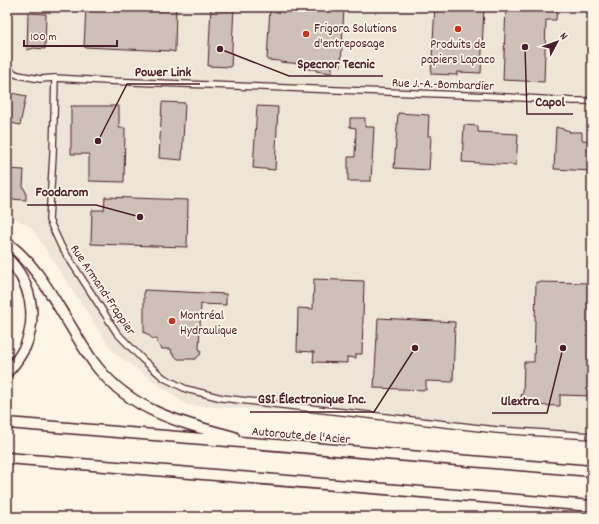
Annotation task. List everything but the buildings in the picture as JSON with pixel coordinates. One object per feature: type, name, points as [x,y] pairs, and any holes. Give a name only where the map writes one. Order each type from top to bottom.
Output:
[{"type":"highway","points":[[7,243],[25,258],[39,275],[98,368],[126,395],[153,411],[180,422],[263,444]]},
{"type":"highway","points":[[7,258],[17,270],[24,282],[32,308],[30,332],[25,345],[18,359],[7,372]]},
{"type":"highway","name":"Autoroute de l'Acier","points":[[7,423],[592,471]]},
{"type":"highway","points":[[7,458],[592,506]]},
{"type":"street","name":"Rue J.-A.-Bombardier","points":[[7,70],[40,79],[55,78],[592,101]]},
{"type":"street","name":"Rue Armand-Frappier","points":[[55,78],[53,154],[49,220],[61,246],[117,333],[143,360],[164,378],[186,389],[222,398],[497,430],[592,436]]},
{"type":"shaded area","points":[[7,7],[592,7],[592,433],[187,405],[113,352],[31,227],[7,214]]},
{"type":"place","name":"Produits de papiers Lapaco","points":[[458,29]]},
{"type":"place","name":"Frigora Solutions d'entreposage","points":[[306,34]]},
{"type":"place","name":"Capol","points":[[525,47]]},
{"type":"place","name":"Specnor Tecnic","points":[[220,49]]},
{"type":"place","name":"Power Link","points":[[98,141]]},
{"type":"place","name":"Foodarom","points":[[140,217]]},
{"type":"place","name":"Montréal Hydraulique","points":[[172,321]]},
{"type":"place","name":"GSI Électronique Inc.","points":[[415,348]]},
{"type":"place","name":"Ulextra","points":[[563,348]]}]
